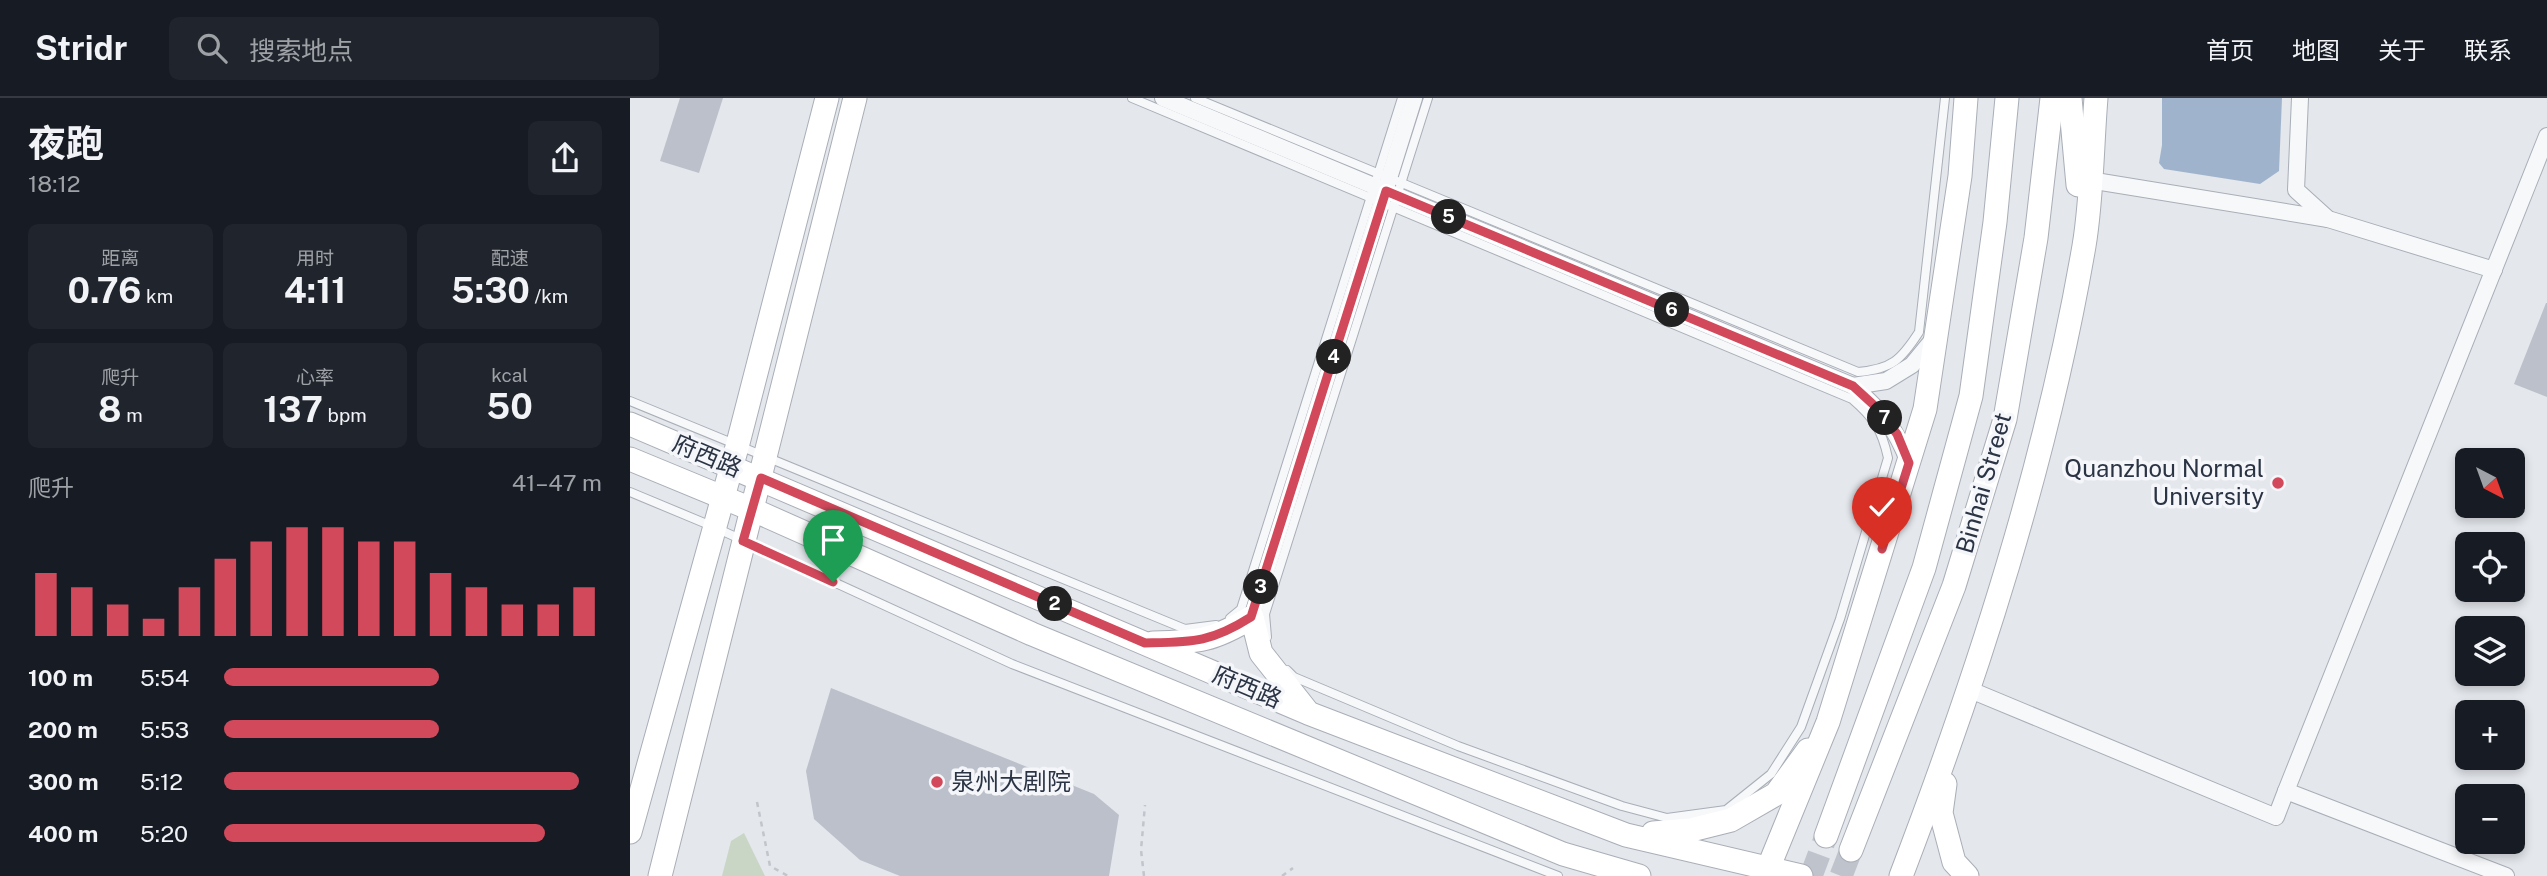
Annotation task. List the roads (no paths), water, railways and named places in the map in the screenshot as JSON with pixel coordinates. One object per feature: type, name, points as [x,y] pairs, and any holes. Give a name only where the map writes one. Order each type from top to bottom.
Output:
[{"type":"street","points":[[630,832],[734,456],[827,98]]},
{"type":"street","points":[[660,876],[855,98]]},
{"type":"street","points":[[1163,98],[1853,386],[1877,408],[1897,434],[1909,463]]},
{"type":"street","points":[[1308,713],[1261,653],[1251,617],[1413,98]]},
{"type":"street","points":[[1767,872],[1828,722],[1925,410],[1959,176],[1966,98]]},
{"type":"street","name":"Binhai Street","points":[[1826,836],[1924,568],[1971,396],[1995,222],[2007,98]]},
{"type":"street","name":"Binhai Street","points":[[1851,850],[1954,586],[2005,419],[2036,238],[2052,98]]},
{"type":"street","points":[[2070,98],[2084,244]]},
{"type":"street","points":[[1901,876],[1949,752],[2044,435],[2084,244],[2096,98]]},
{"type":"street","points":[[2300,98],[2296,190],[2329,219]]},
{"type":"street","points":[[1968,690],[2276,817],[2547,136]]},
{"type":"street","points":[[2089,180],[2329,219],[2494,270]]},
{"type":"street","points":[[1853,386],[1886,381],[1912,365],[1936,335]]},
{"type":"street","name":"府西路","points":[[630,424],[764,468],[1145,643],[1308,713],[1626,835],[1767,872],[1801,876]]},
{"type":"street","name":"府西路","points":[[630,459],[751,509],[1561,865],[1639,876]]},
{"type":"street","points":[[1145,643],[1194,642],[1225,634],[1251,617]]},
{"type":"street","points":[[1626,835],[1691,830],[1731,820],[1776,794],[1828,722]]},
{"type":"street","points":[[1949,752],[1941,813],[1954,862],[1967,876]]},
{"type":"street","points":[[2286,791],[2506,876]]},
{"type":"street","points":[[1561,865],[1603,876]]},
{"type":"lane","points":[[1132,98],[1386,191],[1858,372],[1881,370],[1904,355],[1919,332],[1945,98]]},
{"type":"lane","points":[[1195,98],[1386,191],[1852,400],[1871,415],[1883,438],[1888,458],[1840,619],[1801,727],[1771,774],[1726,810],[1667,818],[1622,806],[1458,746],[1294,677],[1268,649],[1265,614],[1386,191],[1402,98]]},
{"type":"lane","points":[[764,468],[1185,629],[1222,624],[1241,609],[1386,191],[1428,98]]},
{"type":"lane","points":[[630,401],[734,456]]},
{"type":"lane","points":[[630,492],[713,527],[1012,664],[1561,865]]},
{"type":"water","points":[[2162,98],[2282,98],[2279,171],[2260,184],[2164,169],[2159,163],[2162,145]]},
{"type":"tunnel","points":[[1811,876],[1826,836]]},
{"type":"tunnel","points":[[1841,876],[1851,850]]},
{"type":"place","name":"Quanzhou Normal University","points":[[2278,483]]},
{"type":"place","name":"泉州大剧院","points":[[937,782]]}]
